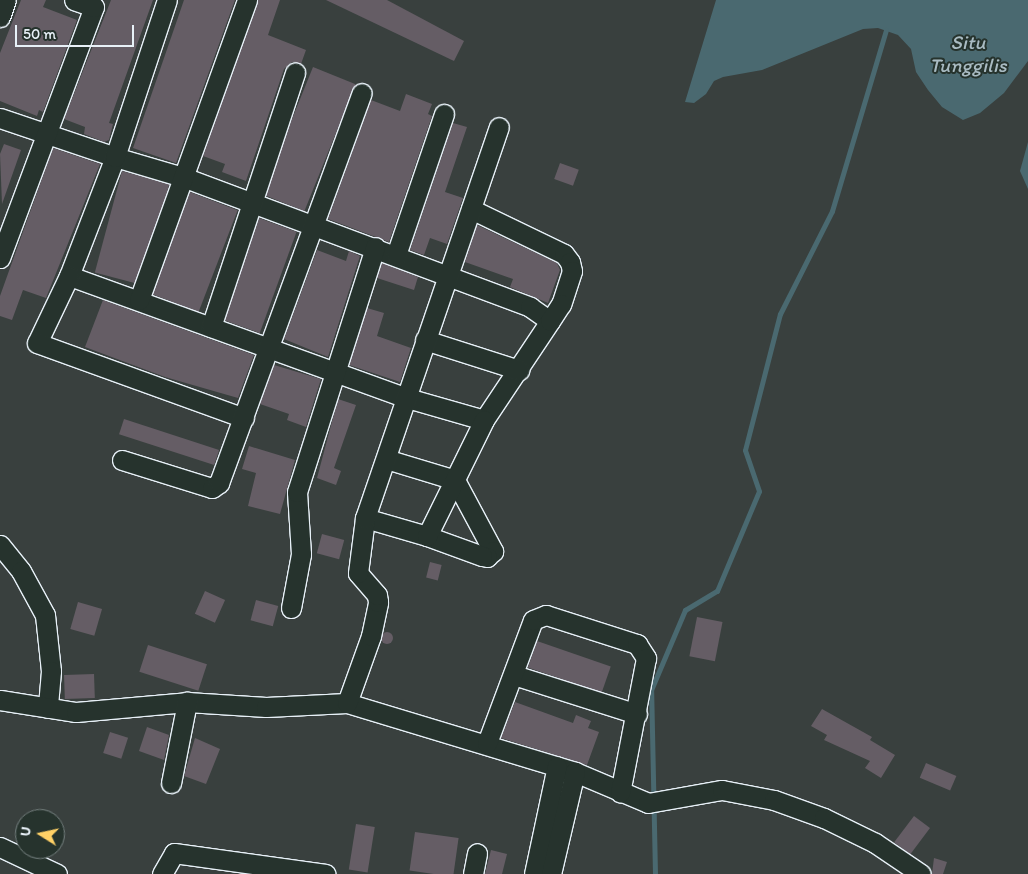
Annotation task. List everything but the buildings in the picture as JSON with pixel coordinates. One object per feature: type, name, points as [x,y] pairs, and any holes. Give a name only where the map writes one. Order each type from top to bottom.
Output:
[{"type":"street","points":[[0,17],[6,0]]},
{"type":"street","points":[[0,258],[96,3],[74,0]]},
{"type":"street","points":[[167,0],[115,157],[69,276],[37,343],[244,418]]},
{"type":"street","points":[[139,300],[248,0]]},
{"type":"street","points":[[211,327],[251,202],[296,73]]},
{"type":"street","points":[[122,460],[212,488],[219,484],[362,92]]},
{"type":"street","points":[[396,255],[444,114]]},
{"type":"street","points":[[0,118],[115,157],[183,177],[376,247],[530,307],[550,321]]},
{"type":"street","points":[[347,703],[371,636],[378,602],[377,595],[358,573],[364,518],[386,459],[404,397],[449,274],[499,127]]},
{"type":"street","points":[[427,536],[484,420],[562,304],[572,272],[570,262],[564,254],[471,209]]},
{"type":"street","points":[[291,608],[301,554],[296,502],[376,247]]},
{"type":"street","points":[[69,276],[404,397],[484,420]]},
{"type":"street","points":[[425,340],[519,370]]},
{"type":"street","points":[[364,518],[427,536],[468,553],[491,555],[493,546],[455,480],[386,459]]},
{"type":"street","points":[[0,545],[21,570],[45,615],[51,671],[48,708]]},
{"type":"street","points":[[487,743],[533,620],[546,615],[637,644],[644,650],[646,658],[637,714],[620,793]]},
{"type":"street","points":[[514,675],[637,714]]},
{"type":"street","points":[[0,700],[76,712],[187,702],[266,707],[347,703],[487,743],[576,772],[620,793],[648,803],[667,798],[722,790],[774,800],[824,818],[875,843],[921,874]]},
{"type":"street","points":[[171,783],[187,702]]},
{"type":"street","points":[[534,874],[557,766]]},
{"type":"street","points":[[551,874],[576,772]]},
{"type":"street","points":[[0,847],[57,874]]},
{"type":"street","points":[[162,874],[174,853],[326,874]]},
{"type":"street","points":[[473,874],[476,853]]},
{"type":"water","name":"Situ Tunggilis","points":[[716,0],[1028,0],[1028,61],[1004,93],[980,113],[963,120],[942,107],[928,90],[916,72],[911,49],[898,35],[878,28],[863,29],[762,70],[723,77],[714,81],[706,94],[694,103],[685,102]]},
{"type":"water","points":[[1028,142],[1028,189],[1020,171]]},
{"type":"waterway","points":[[655,874],[651,690],[685,610],[717,591],[759,491],[745,450],[780,314],[832,211],[886,30]]}]
